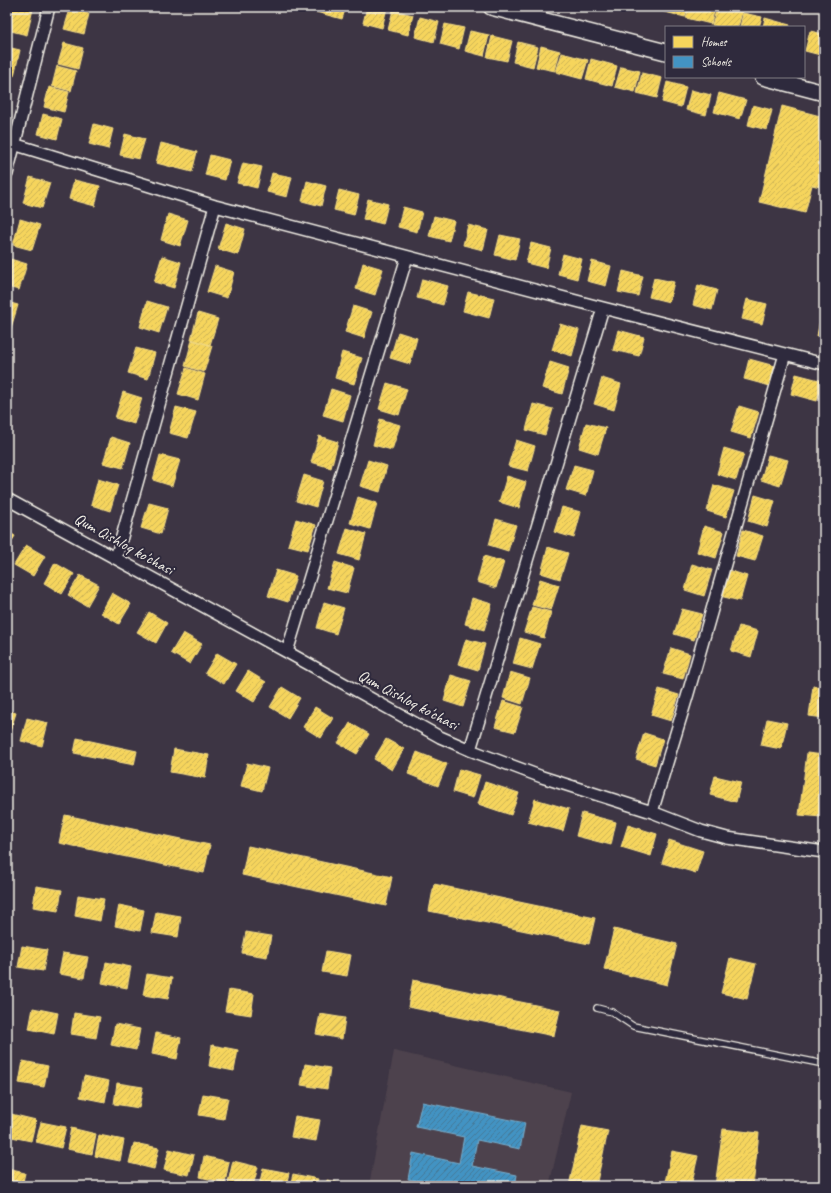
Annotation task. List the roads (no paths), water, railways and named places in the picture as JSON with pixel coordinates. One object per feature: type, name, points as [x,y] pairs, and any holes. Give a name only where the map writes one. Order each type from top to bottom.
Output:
[{"type":"street","points":[[7,174],[11,143],[49,7]]},
{"type":"street","points":[[491,7],[665,52]]},
{"type":"street","points":[[767,78],[824,93]]},
{"type":"street","points":[[11,143],[215,206],[603,308],[824,364]]},
{"type":"street","points":[[116,558],[215,206]]},
{"type":"street","points":[[286,652],[407,257]]},
{"type":"street","points":[[470,750],[603,308]]},
{"type":"street","points":[[652,812],[687,697],[785,354]]},
{"type":"street","name":"Qum Qishloq ko'chasi","points":[[7,499],[440,737],[470,750],[542,777],[652,812],[700,831],[727,838],[824,852]]},
{"type":"lane","points":[[597,1008],[612,1012],[634,1026],[824,1064]]}]
